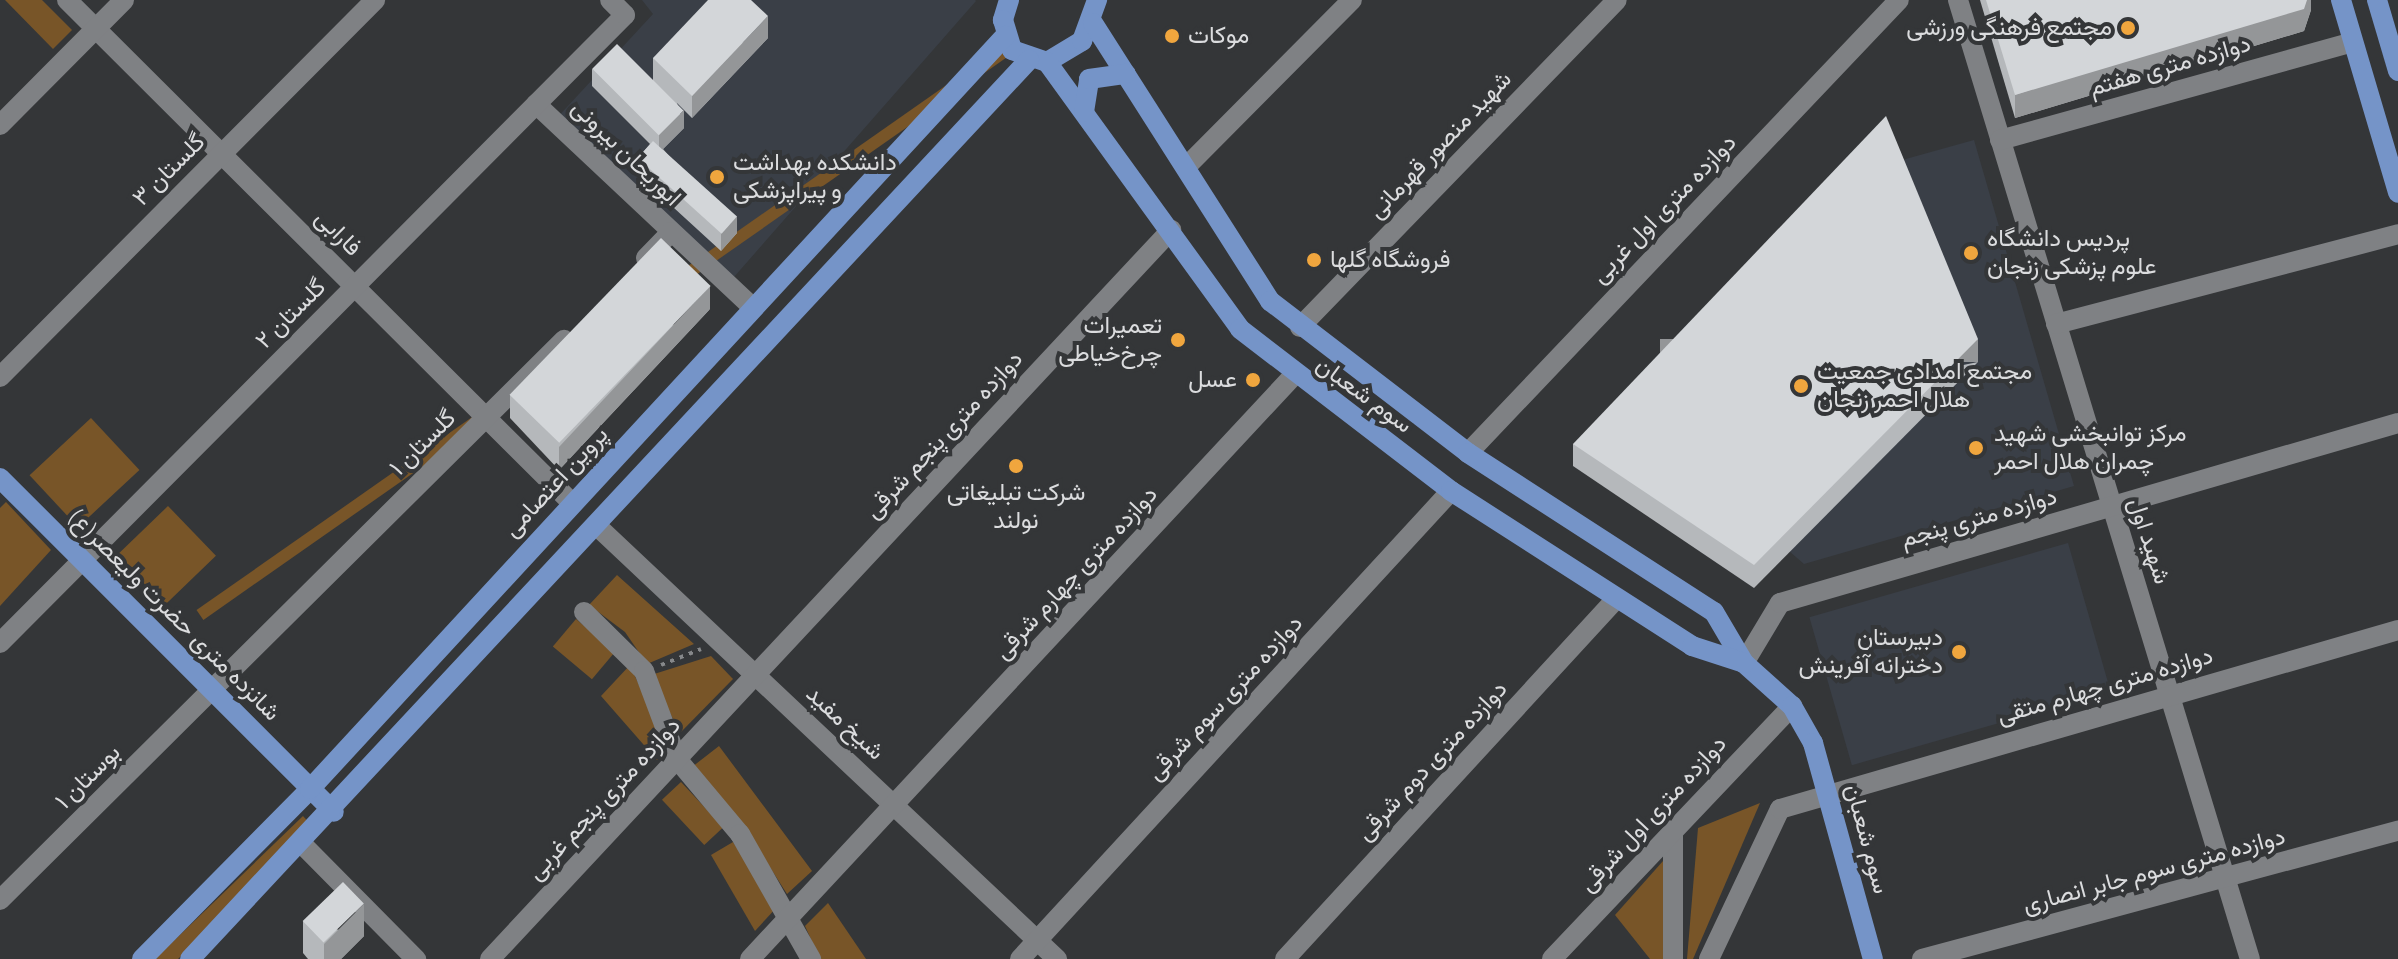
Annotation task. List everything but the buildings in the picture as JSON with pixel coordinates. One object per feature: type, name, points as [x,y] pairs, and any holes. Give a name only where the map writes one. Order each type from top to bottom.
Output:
[{"type":"main road","points":[[1005,36],[1008,0]]},
{"type":"main road","points":[[190,959],[303,845],[597,526],[1038,61],[1065,56],[1093,23],[1097,0]]},
{"type":"main road","points":[[2341,0],[2398,193]]},
{"type":"main road","points":[[2377,0],[2398,70]]},
{"type":"main road","name":"سوم شعبان","points":[[1093,23],[1187,166],[1233,250],[1270,301],[1468,453],[1714,612],[1744,663],[1792,706],[1813,743],[1873,959]]},
{"type":"main road","name":"سوم شعبان","points":[[1005,36],[1038,61],[1084,112],[1240,329],[1294,375],[1451,491],[1692,646],[1744,663]]},
{"type":"main road","name":"پروین اعتصامی","points":[[142,959],[310,789],[1005,36]]},
{"type":"main road","points":[[1084,112],[1089,79],[1126,74]]},
{"type":"main road","name":"شانزده متری حضرت ولیعصر(ع)","points":[[0,478],[334,812]]},
{"type":"street","name":"فارابی","points":[[67,0],[572,503]]},
{"type":"street","points":[[0,125],[124,0]]},
{"type":"street","name":"گلستان ۳","points":[[0,377],[375,0]]},
{"type":"street","name":"ابوریحان بیرونی","points":[[610,0],[625,15],[536,104],[752,307]]},
{"type":"street","points":[[1187,166],[1352,0]]},
{"type":"street","name":"شهید منصور قهرمانی","points":[[1300,327],[1617,0]]},
{"type":"street","name":"دوازده متری اول غربی","points":[[1468,453],[1899,0]]},
{"type":"street","name":"شهید اول","points":[[1958,0],[2250,959]]},
{"type":"street","name":"دوازده متری هفتم","points":[[2000,140],[2353,42]]},
{"type":"street","name":"گلستان ۲","points":[[0,643],[536,104]]},
{"type":"street","name":"دوازده متری پنجم شرقی","points":[[755,675],[1171,230]]},
{"type":"street","points":[[628,276],[671,232]]},
{"type":"street","points":[[2056,324],[2398,234]]},
{"type":"street","name":"گلستان ۱","points":[[212,690],[584,320]]},
{"type":"street","name":"دوازده متری چهارم شرقی","points":[[750,959],[895,807],[1294,375]]},
{"type":"street","name":"دوازده متری پنجم","points":[[1744,663],[1780,603],[2398,423]]},
{"type":"street","name":"دوازده متری سوم شرقی","points":[[1020,959],[1451,491]]},
{"type":"street","name":"شیخ مفید","points":[[597,526],[1057,959]]},
{"type":"street","name":"دوازده متری دوم شرقی","points":[[1285,959],[1617,598]]},
{"type":"street","points":[[584,612],[644,671],[677,759],[740,834],[790,917],[811,959]]},
{"type":"street","name":"دوازده متری چهارم متقی","points":[[1709,959],[1780,809],[1827,791],[2398,630]]},
{"type":"street","name":"دوازده متری پنجم غربی","points":[[490,959],[755,675]]},
{"type":"street","name":"بوستان ۱","points":[[0,900],[212,690]]},
{"type":"street","name":"دوازده متری اول شرقی","points":[[1552,959],[1792,706]]},
{"type":"street","points":[[1673,830],[1673,959]]},
{"type":"street","name":"دوازده متری سوم جابر انصاری","points":[[1922,959],[2398,831]]},
{"type":"street","points":[[303,845],[416,959]]},
{"type":"path","points":[[644,671],[720,641]]},
{"type":"shaded area","points":[[5,0],[42,0],[72,30],[53,49]]},
{"type":"shaded area","name":"دانشکده بهداشت و پیراپزشکی","points":[[642,0],[976,1],[727,285],[554,121],[653,14]]},
{"type":"shaded area","points":[[1005,44],[1012,54],[203,620],[196,610]]},
{"type":"shaded area","points":[[1974,140],[2074,486],[1804,564],[1789,551],[1895,162]]},
{"type":"shaded area","points":[[91,418],[139,470],[78,527],[30,475]]},
{"type":"shaded area","points":[[6,502],[51,550],[0,606],[0,508]]},
{"type":"shaded area","points":[[168,506],[216,556],[165,605],[117,555]]},
{"type":"shaded area","name":"دبیرستان دخترانه آفرینش","points":[[2068,543],[2110,691],[1852,765],[1809,617]]},
{"type":"shaded area","points":[[617,575],[694,644],[647,664],[625,632],[589,605]]},
{"type":"shaded area","points":[[576,619],[615,652],[592,679],[553,647]]},
{"type":"shaded area","points":[[711,656],[733,679],[680,733],[651,675]]},
{"type":"shaded area","points":[[630,665],[667,747],[657,760],[601,696]]},
{"type":"shaded area","points":[[719,746],[812,871],[787,894],[745,828],[692,767]]},
{"type":"shaded area","points":[[681,782],[723,827],[704,845],[662,800]]},
{"type":"shaded area","points":[[1760,803],[1693,959],[1687,959],[1698,828]]},
{"type":"shaded area","points":[[303,816],[311,825],[178,959],[155,959]]},
{"type":"shaded area","points":[[733,842],[777,907],[755,931],[711,855]]},
{"type":"shaded area","points":[[1663,861],[1667,959],[1650,959],[1615,915]]},
{"type":"shaded area","points":[[828,903],[866,959],[820,959],[805,926]]},
{"type":"place","name":"مجتمع فرهنگی ورزشی","points":[[2128,28]]},
{"type":"place","name":"موکات","points":[[1172,36]]},
{"type":"place","name":"دانشکده بهداشت و پیراپزشکی","points":[[717,177]]},
{"type":"place","name":"پردیس دانشگاه علوم پزشکى زنجان","points":[[1971,253]]},
{"type":"place","name":"فروشگاه گلها","points":[[1314,260]]},
{"type":"place","name":"تعمیرات چرخ‌خیاطی","points":[[1178,340]]},
{"type":"place","name":"عسل","points":[[1253,380]]},
{"type":"place","name":"مجتمع امدادی جمعیت هلال احمر زنجان","points":[[1801,386]]},
{"type":"place","name":"مرکز توانبخشی شهید چمران هلال احمر","points":[[1976,448]]},
{"type":"place","name":"شرکت تبلیغاتی نولند","points":[[1016,466]]},
{"type":"place","name":"دبیرستان دخترانه آفرینش","points":[[1959,652]]}]
